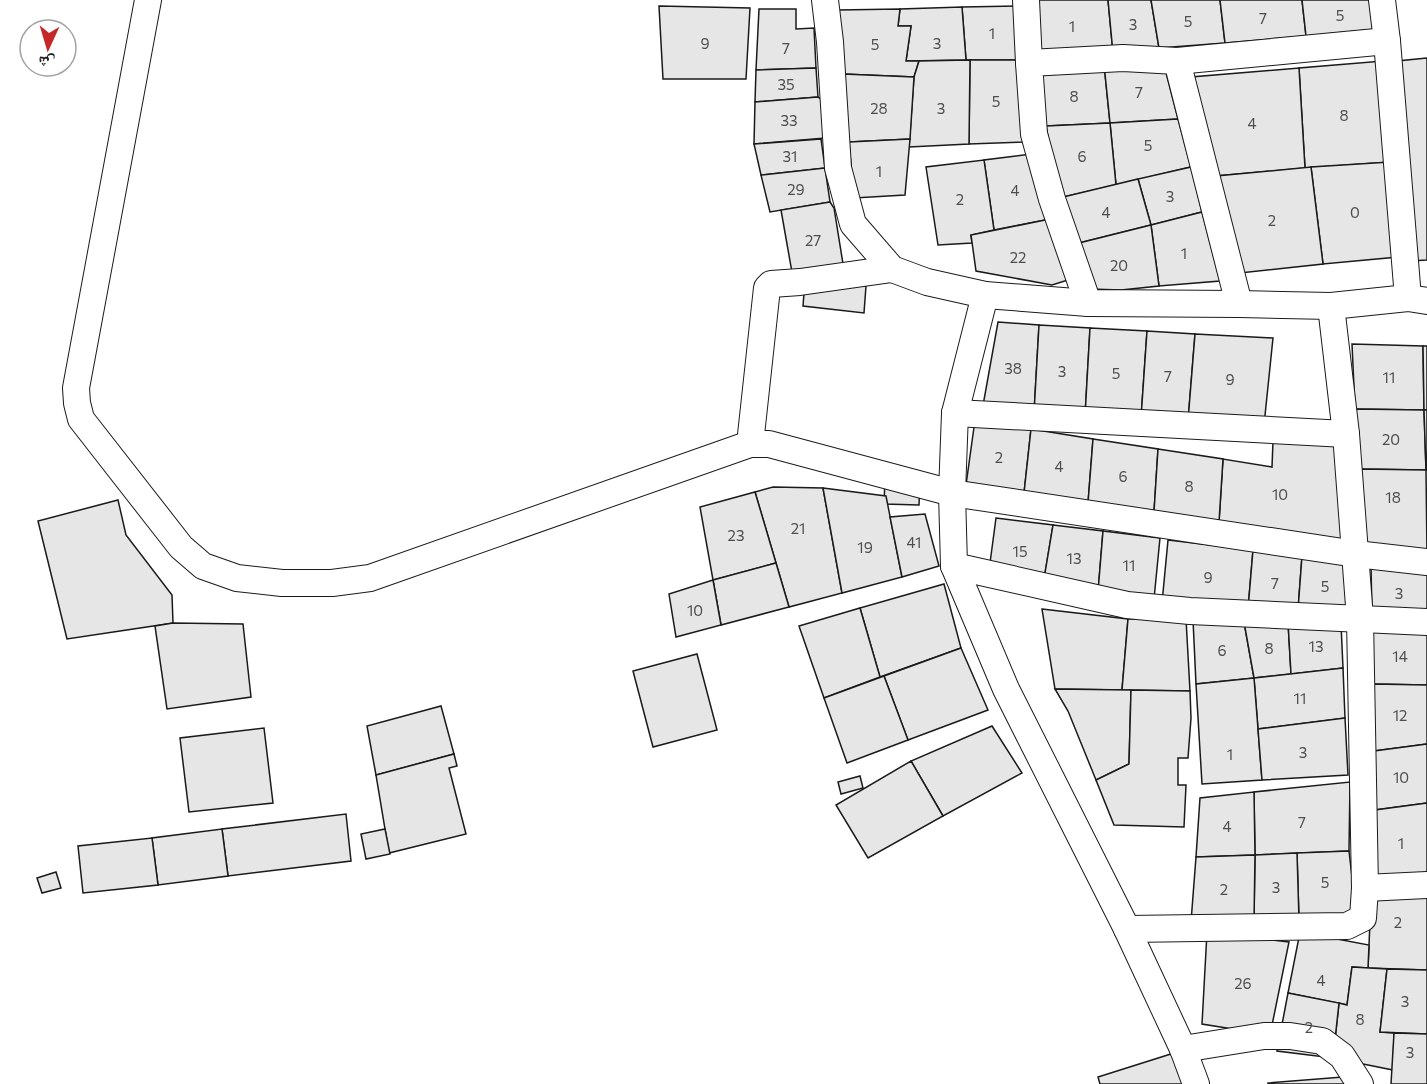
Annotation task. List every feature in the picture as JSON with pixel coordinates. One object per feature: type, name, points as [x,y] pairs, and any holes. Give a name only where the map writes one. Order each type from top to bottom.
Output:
[{"type":"street","points":[[148,0],[76,388],[77,403],[81,418],[95,437],[181,547],[203,566],[237,578],[282,583],[332,583],[370,578],[750,444],[768,444],[952,493],[1356,554],[1427,562]]},
{"type":"street","points":[[825,0],[838,168],[853,224],[892,269]]},
{"type":"street","points":[[1026,0],[1034,134],[1088,303]]},
{"type":"street","points":[[750,444],[767,288],[771,284],[892,269],[927,282],[985,295],[1088,303],[1331,306],[1418,299],[1382,0]]},
{"type":"street","points":[[1029,63],[1123,58],[1177,62],[1387,41]]},
{"type":"street","points":[[1177,62],[1239,304]]},
{"type":"street","points":[[985,295],[955,413],[952,493],[954,566],[1006,689],[1127,929],[1183,1049],[1196,1084]]},
{"type":"street","points":[[1127,929],[1347,926],[1363,918],[1365,888],[1360,619],[1346,434],[1331,306]]},
{"type":"street","points":[[955,413],[1346,434]]},
{"type":"street","points":[[954,566],[1127,605],[1190,611],[1427,622]]},
{"type":"street","points":[[1365,888],[1427,885]]},
{"type":"street","points":[[1183,1049],[1264,1036],[1290,1036],[1322,1041],[1342,1056],[1360,1084]]},
{"type":"building","points":[[1032,0],[1108,0],[1113,53],[1037,59]]},
{"type":"building","points":[[1108,0],[1151,0],[1159,48],[1113,53]]},
{"type":"building","points":[[1151,0],[1220,0],[1225,43],[1159,48]]},
{"type":"building","points":[[1220,0],[1302,0],[1306,36],[1225,43]]},
{"type":"building","points":[[1302,0],[1375,0],[1377,29],[1306,36]]},
{"type":"building","points":[[659,6],[750,8],[746,79],[663,79]]},
{"type":"building","points":[[1019,6],[1021,60],[966,60],[962,7]]},
{"type":"building","points":[[962,7],[966,60],[906,61],[911,26],[898,26],[900,9]]},
{"type":"building","points":[[759,9],[796,9],[796,29],[814,28],[816,68],[756,70]]},
{"type":"building","points":[[900,9],[898,26],[911,26],[906,61],[919,61],[914,77],[843,74],[838,10]]},
{"type":"building","points":[[1427,58],[1427,260],[1410,261],[1397,61]]},
{"type":"building","points":[[970,60],[1021,60],[1025,142],[969,144]]},
{"type":"building","points":[[970,60],[969,144],[909,147],[914,77],[919,61]]},
{"type":"building","points":[[1383,61],[1390,162],[1305,168],[1299,68]]},
{"type":"building","points":[[1104,64],[1110,123],[1046,126],[1036,69]]},
{"type":"building","points":[[1104,64],[1164,65],[1178,119],[1110,123]]},
{"type":"building","points":[[816,68],[818,97],[755,102],[756,70]]},
{"type":"building","points":[[1299,68],[1305,168],[1216,176],[1191,77]]},
{"type":"building","points":[[843,74],[914,77],[910,139],[849,142]]},
{"type":"building","points":[[818,97],[823,101],[826,138],[754,144],[755,102]]},
{"type":"building","points":[[1178,119],[1191,167],[1116,185],[1110,123]]},
{"type":"building","points":[[1110,123],[1116,185],[1059,198],[1046,126]]},
{"type":"building","points":[[821,139],[825,168],[761,175],[754,144]]},
{"type":"building","points":[[910,139],[905,195],[854,198],[849,142]]},
{"type":"building","points":[[1031,154],[1050,219],[994,230],[984,160]]},
{"type":"building","points":[[984,160],[994,230],[971,235],[972,243],[938,245],[926,167]]},
{"type":"building","points":[[1390,162],[1398,257],[1323,264],[1311,167]]},
{"type":"building","points":[[1191,167],[1202,212],[1151,225],[1138,179]]},
{"type":"building","points":[[1311,167],[1323,264],[1240,273],[1216,176]]},
{"type":"building","points":[[825,168],[830,202],[770,212],[761,175]]},
{"type":"building","points":[[1138,179],[1151,225],[1075,244],[1059,198]]},
{"type":"building","points":[[830,202],[834,208],[844,270],[793,278],[781,210]]},
{"type":"building","points":[[1202,212],[1220,281],[1159,286],[1151,225]]},
{"type":"building","points":[[1050,219],[1068,280],[1052,285],[976,271],[971,235]]},
{"type":"building","points":[[1151,225],[1159,286],[1121,290],[1090,289],[1075,244]]},
{"type":"building","points":[[805,280],[866,286],[864,313],[803,306]]},
{"type":"building","points":[[998,322],[1039,325],[1034,413],[982,411]]},
{"type":"building","points":[[1039,325],[1090,328],[1085,416],[1034,413]]},
{"type":"building","points":[[1090,328],[1147,331],[1141,418],[1085,416]]},
{"type":"building","points":[[1147,331],[1195,334],[1188,421],[1141,418]]},
{"type":"building","points":[[1195,334],[1273,338],[1264,425],[1188,421]]},
{"type":"building","points":[[1352,344],[1423,346],[1424,410],[1355,409]]},
{"type":"building","points":[[1423,346],[1427,346],[1427,410],[1424,410]]},
{"type":"building","points":[[1355,409],[1424,410],[1426,470],[1359,469]]},
{"type":"building","points":[[1424,410],[1427,410],[1427,470],[1426,470]]},
{"type":"building","points":[[975,420],[1031,429],[1024,493],[966,485]]},
{"type":"building","points":[[1031,429],[1093,439],[1088,503],[1024,493]]},
{"type":"building","points":[[1334,438],[1342,540],[1219,522],[1223,459],[1272,467],[1273,441]]},
{"type":"building","points":[[1093,439],[1158,449],[1154,512],[1088,503]]},
{"type":"building","points":[[1158,449],[1223,459],[1219,522],[1154,512]]},
{"type":"building","points":[[1359,469],[1426,470],[1427,555],[1362,548]]},
{"type":"building","points":[[885,478],[920,478],[919,505],[884,504]]},
{"type":"building","points":[[773,487],[823,488],[842,593],[789,607],[755,492]]},
{"type":"building","points":[[823,488],[886,496],[902,577],[842,593]]},
{"type":"building","points":[[755,492],[776,563],[713,580],[700,507]]},
{"type":"building","points":[[118,500],[126,535],[172,595],[173,623],[67,639],[38,521]]},
{"type":"building","points":[[925,514],[939,566],[902,577],[890,517]]},
{"type":"building","points":[[996,518],[1053,525],[1043,585],[988,578]]},
{"type":"building","points":[[1053,525],[1103,531],[1098,592],[1043,585]]},
{"type":"building","points":[[1103,531],[1160,538],[1154,599],[1098,592]]},
{"type":"building","points":[[1168,540],[1253,550],[1248,609],[1162,603]]},
{"type":"building","points":[[1253,550],[1302,556],[1298,610],[1248,609]]},
{"type":"building","points":[[1302,556],[1352,562],[1349,612],[1298,610]]},
{"type":"building","points":[[776,563],[789,607],[721,625],[713,580]]},
{"type":"building","points":[[1371,565],[1427,572],[1427,616],[1372,615]]},
{"type":"building","points":[[713,580],[721,625],[676,637],[669,594]]},
{"type":"building","points":[[944,584],[961,648],[880,677],[860,608]]},
{"type":"building","points":[[860,608],[880,677],[824,698],[799,626]]},
{"type":"building","points":[[1042,609],[1128,619],[1122,690],[1055,689]]},
{"type":"building","points":[[1128,619],[1186,619],[1190,691],[1122,690]]},
{"type":"building","points":[[1193,620],[1244,622],[1254,678],[1196,684]]},
{"type":"building","points":[[1244,622],[1288,622],[1291,674],[1254,678]]},
{"type":"building","points":[[1288,622],[1341,624],[1343,668],[1291,674]]},
{"type":"building","points":[[173,623],[243,624],[251,697],[167,709],[155,626]]},
{"type":"building","points":[[1372,625],[1427,627],[1427,685],[1373,684]]},
{"type":"building","points":[[961,648],[988,710],[908,740],[884,676]]},
{"type":"building","points":[[697,654],[717,730],[653,747],[633,671]]},
{"type":"building","points":[[1343,668],[1345,718],[1258,729],[1254,678]]},
{"type":"building","points":[[884,676],[908,740],[847,763],[824,698]]},
{"type":"building","points":[[1254,678],[1262,780],[1202,784],[1196,684]]},
{"type":"building","points":[[1373,684],[1427,685],[1427,744],[1374,751]]},
{"type":"building","points":[[1055,689],[1131,690],[1129,764],[1096,780],[1068,711]]},
{"type":"building","points":[[1131,690],[1190,691],[1191,718],[1188,758],[1178,758],[1178,785],[1186,785],[1184,827],[1114,825],[1096,780],[1129,764]]},
{"type":"building","points":[[441,706],[454,754],[376,775],[367,726]]},
{"type":"building","points":[[1345,718],[1348,775],[1262,780],[1258,729]]},
{"type":"building","points":[[992,726],[1022,773],[943,816],[911,761]]},
{"type":"building","points":[[264,728],[273,803],[189,812],[180,738]]},
{"type":"building","points":[[1427,744],[1427,803],[1375,810],[1374,751]]},
{"type":"building","points":[[454,754],[457,766],[449,768],[466,834],[389,853],[376,775]]},
{"type":"building","points":[[911,761],[943,816],[868,858],[836,805]]},
{"type":"building","points":[[860,776],[863,788],[841,794],[838,782]]},
{"type":"building","points":[[1350,782],[1349,851],[1255,855],[1254,792]]},
{"type":"building","points":[[1254,792],[1255,855],[1196,857],[1200,798]]},
{"type":"building","points":[[1427,803],[1427,875],[1376,877],[1375,810]]},
{"type":"building","points":[[346,814],[351,861],[228,876],[222,829]]},
{"type":"building","points":[[222,829],[228,876],[158,885],[152,838]]},
{"type":"building","points":[[385,829],[390,854],[366,859],[361,834]]},
{"type":"building","points":[[152,838],[158,885],[83,893],[78,846]]},
{"type":"building","points":[[1349,851],[1356,912],[1299,920],[1297,853]]},
{"type":"building","points":[[1297,853],[1299,920],[1254,921],[1255,855]]},
{"type":"building","points":[[1255,855],[1254,921],[1191,922],[1196,857]]},
{"type":"building","points":[[56,872],[61,888],[42,893],[37,878]]},
{"type":"building","points":[[1427,898],[1427,970],[1368,968],[1371,899]]},
{"type":"building","points":[[1207,932],[1289,942],[1270,1035],[1202,1024]]},
{"type":"building","points":[[1300,932],[1369,945],[1368,968],[1352,967],[1347,1005],[1288,993]]},
{"type":"building","points":[[1352,967],[1387,969],[1380,1032],[1394,1033],[1393,1070],[1333,1058],[1339,1003],[1347,1005]]},
{"type":"building","points":[[1387,969],[1427,970],[1427,1034],[1380,1032]]},
{"type":"building","points":[[1288,993],[1339,1003],[1333,1058],[1277,1051]]},
{"type":"building","points":[[1394,1033],[1427,1034],[1427,1084],[1391,1084]]},
{"type":"building","points":[[1174,1053],[1185,1084],[1100,1084],[1098,1077]]},
{"type":"building","points":[[1343,1077],[1362,1084],[1268,1084],[1268,1083]]}]
